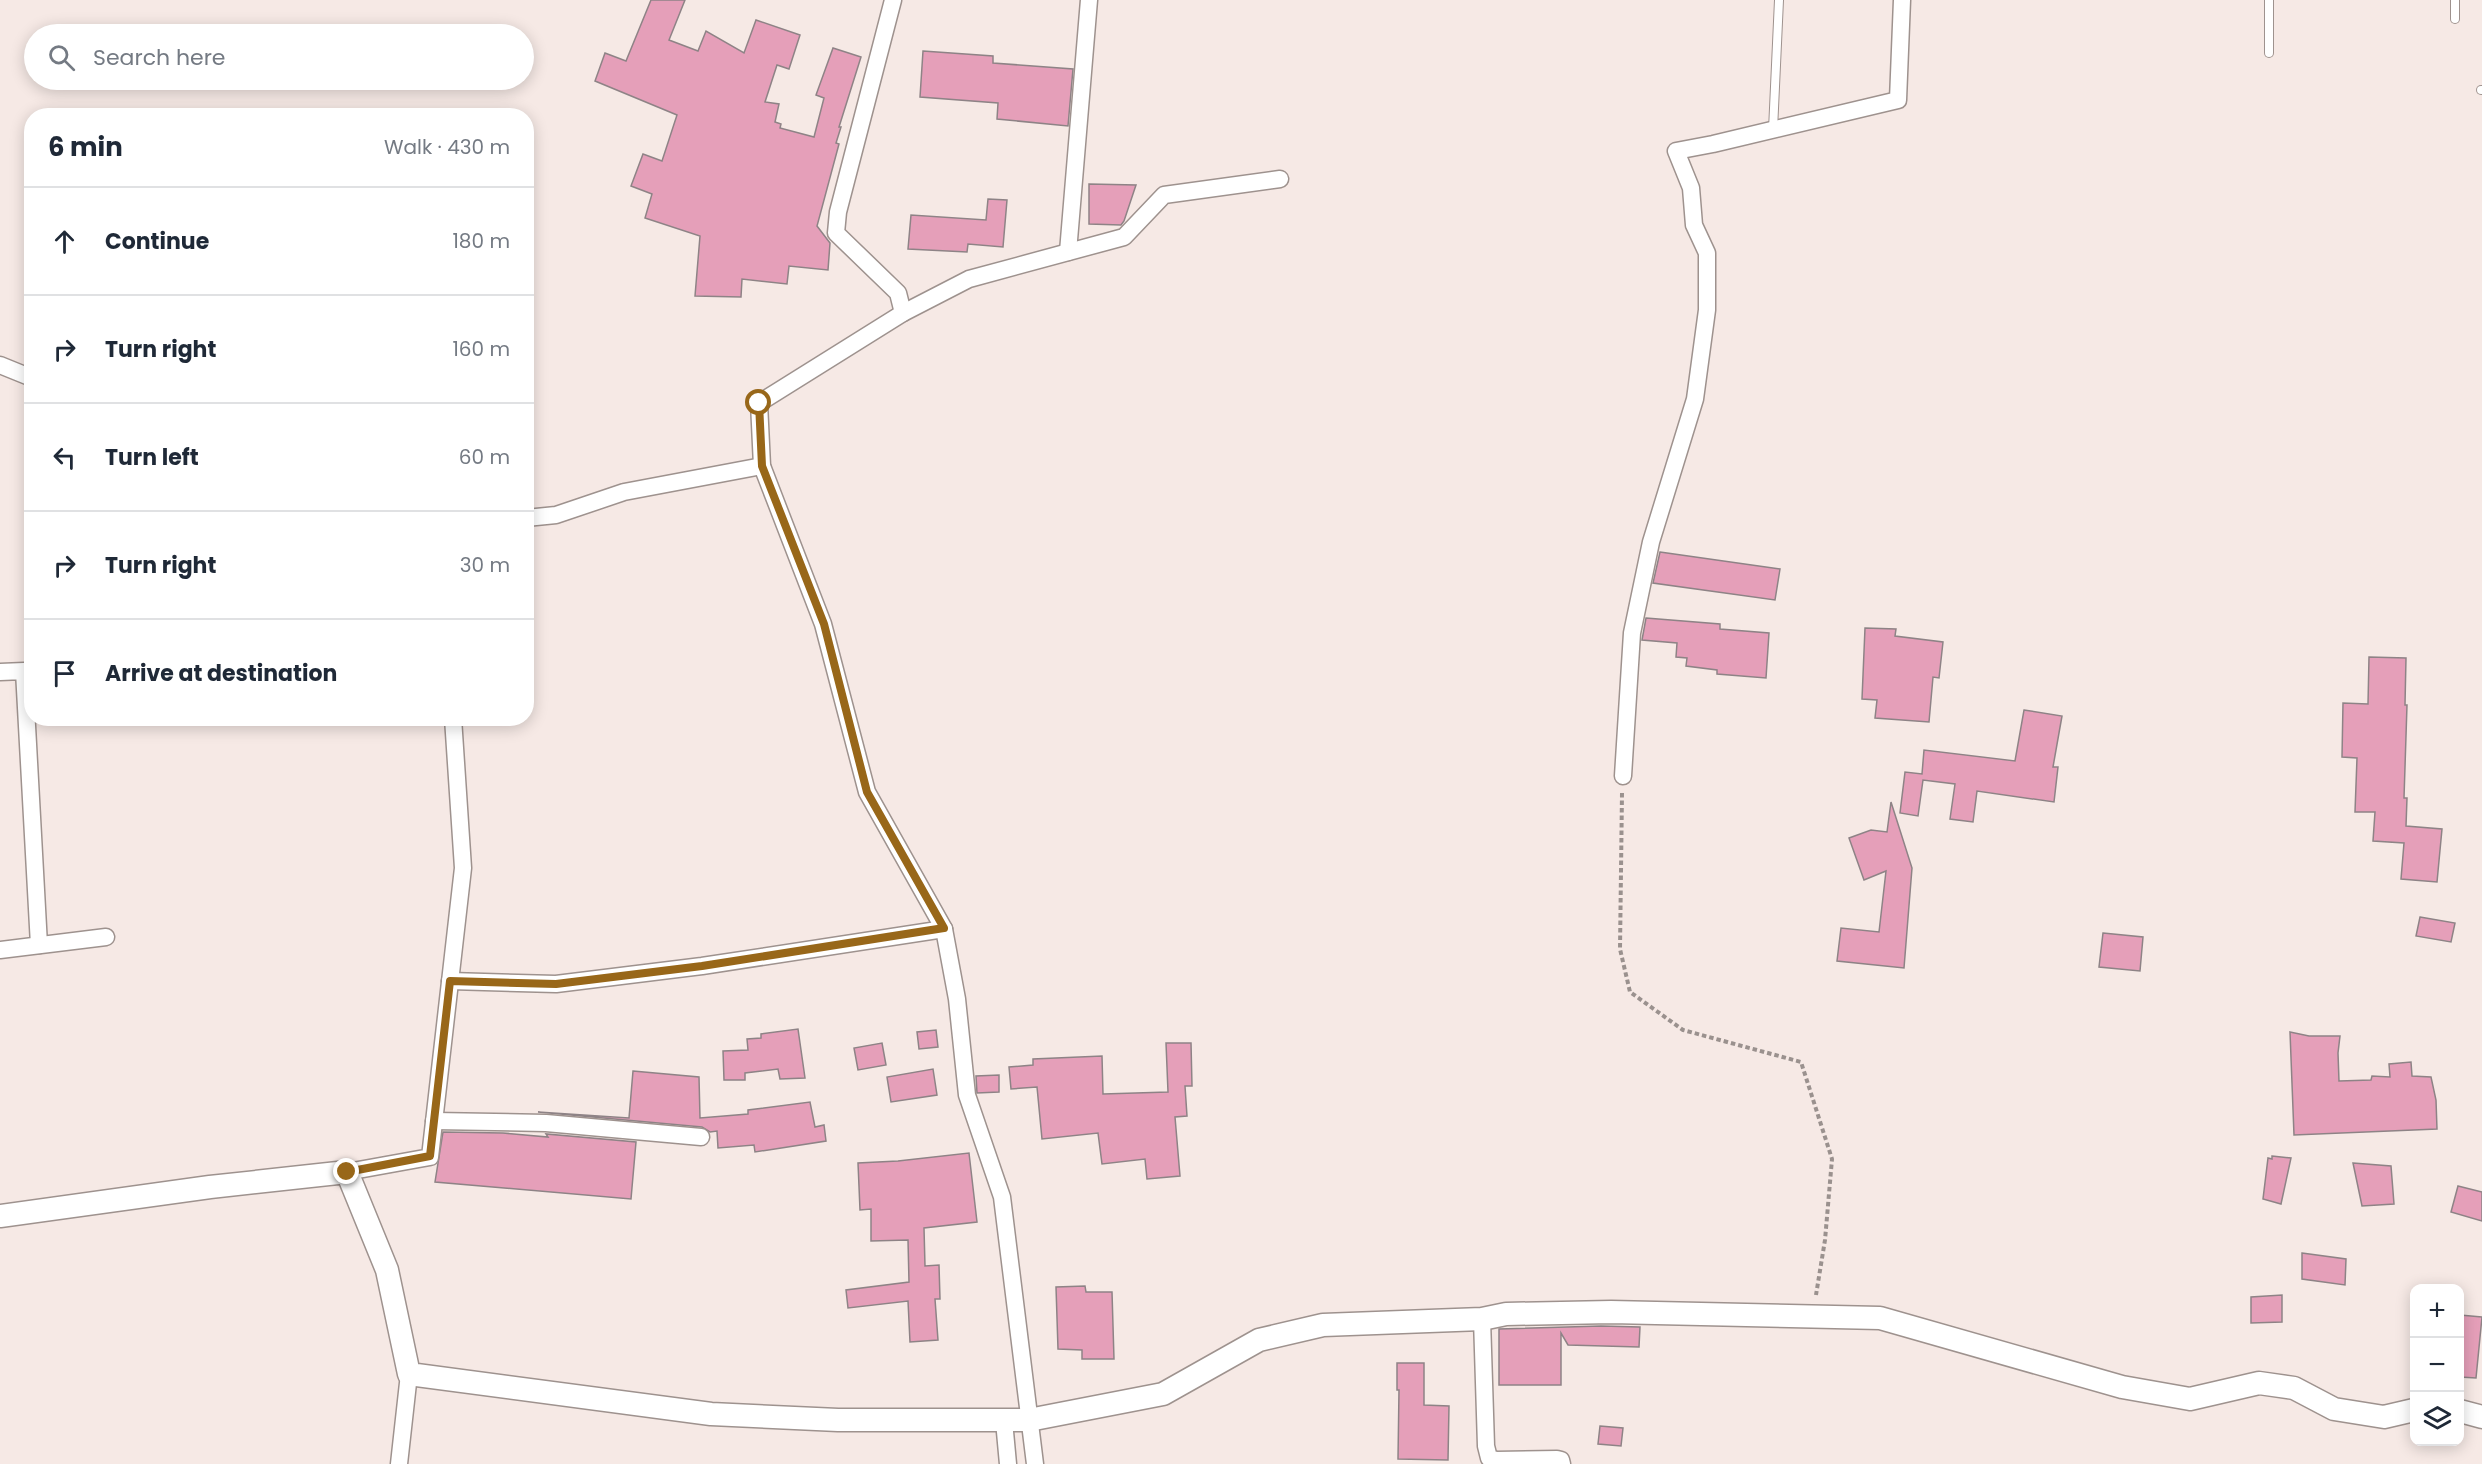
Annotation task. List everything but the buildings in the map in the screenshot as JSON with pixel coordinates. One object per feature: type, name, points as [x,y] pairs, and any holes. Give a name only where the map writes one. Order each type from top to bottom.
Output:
[{"type":"street","points":[[893,0],[838,212],[836,233],[898,293],[903,313]]},
{"type":"street","points":[[1068,252],[1089,0]]},
{"type":"street","points":[[1623,776],[1632,633],[1651,542],[1695,399],[1707,310],[1707,253],[1694,225],[1691,188],[1676,151],[1898,100],[1902,0]]},
{"type":"street","points":[[1035,1464],[1002,1197],[967,1095],[957,999],[944,928],[867,792],[824,624],[762,466],[759,403],[903,313],[969,279],[1124,237],[1164,195],[1281,179]]},
{"type":"street","points":[[0,365],[24,375]]},
{"type":"street","points":[[534,517],[556,515],[624,492],[762,466]]},
{"type":"street","points":[[0,672],[24,671]]},
{"type":"street","points":[[27,726],[39,945]]},
{"type":"street","points":[[0,1216],[210,1186],[347,1172],[430,1156],[464,868],[454,726]]},
{"type":"street","points":[[450,981],[556,984],[702,966],[944,928]]},
{"type":"street","points":[[0,950],[106,937]]},
{"type":"street","points":[[434,1121],[546,1123],[701,1137]]},
{"type":"street","points":[[347,1172],[387,1270],[409,1374],[399,1464]]},
{"type":"street","points":[[409,1374],[711,1414],[838,1420],[1029,1420],[1163,1394],[1259,1340],[1323,1325],[1482,1319],[1506,1314],[1611,1312],[1880,1318],[2122,1387],[2190,1400],[2259,1383],[2294,1388],[2334,1409],[2384,1417],[2410,1411]]},
{"type":"street","points":[[1482,1319],[1486,1446],[1489,1458],[1496,1460],[1557,1459],[1561,1460],[1562,1464]]},
{"type":"street","points":[[2464,1412],[2482,1416]]},
{"type":"street","points":[[1004,1421],[1008,1464]]},
{"type":"lane","points":[[1773,130],[1779,0]]},
{"type":"lane","points":[[2269,0],[2269,53]]},
{"type":"lane","points":[[2455,0],[2455,19]]},
{"type":"path","points":[[1623,776],[1620,949],[1630,992],[1683,1030],[1801,1062],[1832,1159],[1825,1240],[1813,1317]]},
{"type":"route","points":[[347,1172],[430,1156],[450,981],[556,984],[702,966],[944,928],[867,792],[824,624],[762,466],[759,403]]}]
